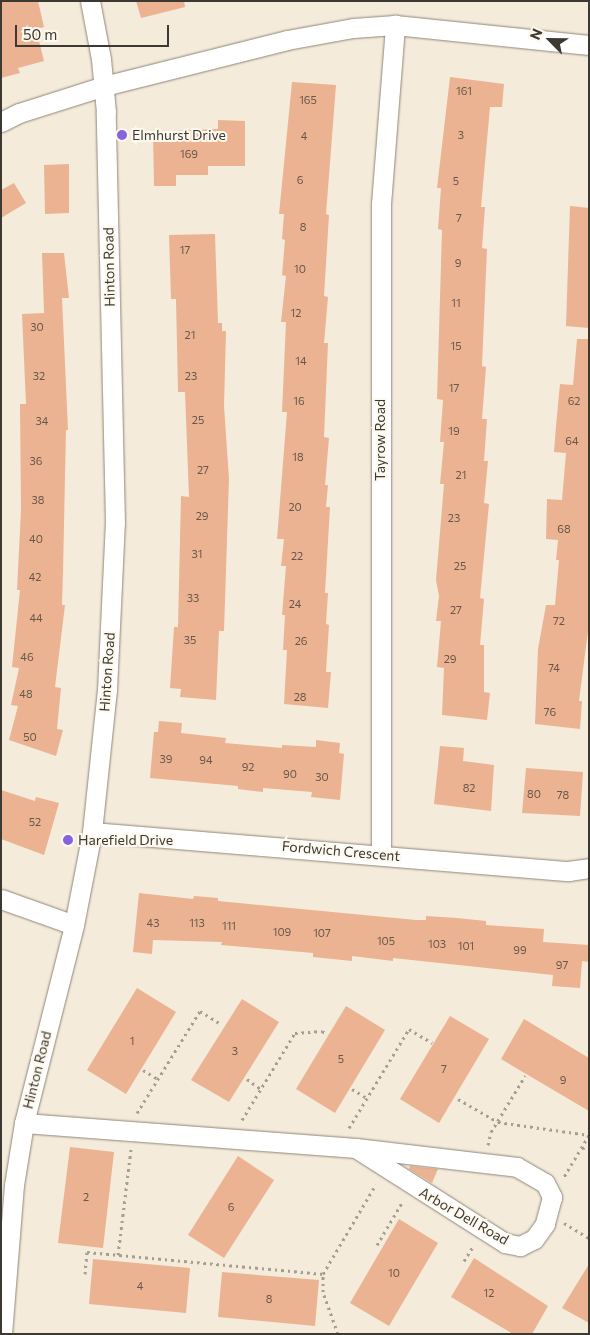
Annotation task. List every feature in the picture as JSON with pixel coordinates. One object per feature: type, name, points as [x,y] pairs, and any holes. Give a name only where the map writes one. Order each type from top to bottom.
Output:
[{"type":"street","name":"Hinton Road","points":[[2,1334],[14,1185],[24,1123],[74,925],[92,832],[107,690],[115,523],[104,86],[90,1]]},
{"type":"street","points":[[1,122],[19,113],[104,86],[288,40],[353,28],[395,26],[589,45]]},
{"type":"street","name":"Tayrow Road","points":[[381,854],[381,204],[395,26]]},
{"type":"street","name":"Fordwich Crescent","points":[[92,832],[381,854],[568,871],[589,868]]},
{"type":"street","points":[[1,899],[74,925]]},
{"type":"street","name":"Arbor Dell Road","points":[[24,1123],[349,1148],[517,1167],[545,1183],[550,1206],[534,1238],[520,1246],[505,1243],[387,1169],[349,1148]]},
{"type":"path","points":[[349,1148],[344,1135],[409,1029],[432,1043]]},
{"type":"path","points":[[238,1139],[239,1124],[295,1033],[322,1031],[327,1034]]},
{"type":"path","points":[[143,1070],[158,1079]]},
{"type":"path","points":[[484,1163],[491,1132],[525,1076]]},
{"type":"path","points":[[246,1080],[261,1089]]},
{"type":"path","points":[[352,1089],[367,1098]]},
{"type":"path","points":[[458,1099],[498,1122],[589,1135],[550,1206],[589,1238]]},
{"type":"path","points":[[581,1148],[589,1148]]},
{"type":"path","points":[[338,1334],[323,1292],[323,1274],[387,1169]]},
{"type":"path","points":[[377,1245],[413,1186]]},
{"type":"path","points":[[85,1274],[87,1252],[323,1274]]},
{"type":"building","points":[[1,1],[38,1],[44,27],[36,29],[44,61],[18,68],[20,73],[1,78]]},
{"type":"building","points":[[136,1],[184,1],[185,7],[141,18]]},
{"type":"building","points":[[450,77],[504,84],[502,107],[490,107],[481,207],[485,207],[482,248],[487,249],[482,366],[486,367],[482,419],[487,419],[484,461],[488,461],[484,503],[489,504],[480,598],[484,599],[480,645],[484,645],[484,692],[490,693],[487,720],[442,715],[444,668],[437,667],[441,621],[436,621],[439,596],[436,580],[444,484],[440,484],[444,442],[440,442],[443,400],[437,399],[442,230],[438,229],[441,188],[437,188]]},
{"type":"building","points":[[292,82],[336,85],[326,214],[329,215],[324,296],[328,297],[324,343],[328,343],[324,437],[329,438],[325,485],[328,485],[326,507],[330,507],[325,593],[328,593],[326,624],[329,625],[326,672],[331,672],[328,708],[284,704],[287,650],[283,650],[285,615],[282,615],[286,566],[281,566],[284,539],[277,539],[287,412],[282,412],[286,322],[281,322],[286,276],[282,275],[285,240],[282,239],[284,214],[279,214]]},
{"type":"building","points":[[218,120],[245,121],[245,166],[208,166],[208,175],[176,175],[176,186],[154,186],[153,132],[218,129]]},
{"type":"building","points":[[69,164],[69,213],[45,214],[44,165]]},
{"type":"building","points":[[14,183],[26,203],[1,218],[1,190]]},
{"type":"building","points":[[570,206],[589,208],[589,328],[566,326]]},
{"type":"building","points":[[215,234],[218,323],[222,323],[222,331],[226,331],[224,406],[229,479],[224,631],[219,631],[216,700],[180,697],[181,689],[170,688],[174,627],[178,627],[181,496],[189,497],[185,392],[178,392],[176,299],[171,299],[169,235]]},
{"type":"building","points":[[42,253],[64,253],[69,298],[62,298],[68,430],[66,430],[62,605],[65,605],[55,687],[61,688],[57,729],[63,730],[56,756],[9,740],[18,706],[11,705],[19,668],[12,667],[20,590],[17,590],[21,510],[20,404],[26,404],[22,314],[44,313]]},
{"type":"building","points":[[577,339],[589,339],[589,623],[579,701],[582,701],[580,729],[535,724],[538,649],[546,605],[555,605],[559,560],[556,560],[558,540],[546,539],[547,499],[562,500],[566,453],[554,452],[556,426],[560,384],[573,385]]},
{"type":"building","points":[[159,721],[182,723],[181,733],[226,738],[225,743],[282,748],[282,745],[316,747],[316,740],[340,743],[339,753],[344,754],[340,800],[311,797],[312,792],[263,788],[263,792],[238,789],[238,786],[150,778],[154,732],[158,732]]},
{"type":"building","points":[[440,746],[464,748],[463,761],[494,765],[491,811],[434,804]]},
{"type":"building","points":[[526,768],[583,772],[580,816],[522,813]]},
{"type":"building","points":[[1,790],[35,801],[36,797],[59,803],[44,855],[1,839]]},
{"type":"building","points":[[139,893],[193,899],[194,896],[218,898],[218,901],[416,920],[426,920],[426,916],[457,918],[486,921],[486,925],[544,929],[543,942],[589,945],[589,962],[582,961],[580,988],[552,986],[553,975],[393,958],[393,961],[352,956],[352,961],[313,957],[313,953],[221,945],[222,942],[153,940],[152,954],[133,952]]},
{"type":"building","points":[[137,988],[176,1012],[126,1094],[87,1070]]},
{"type":"building","points":[[242,999],[279,1022],[229,1102],[191,1080]]},
{"type":"building","points":[[346,1006],[385,1030],[335,1113],[296,1089]]},
{"type":"building","points":[[450,1016],[489,1039],[439,1123],[400,1099]]},
{"type":"building","points":[[524,1019],[589,1058],[589,1111],[501,1059]]},
{"type":"building","points":[[70,1147],[114,1152],[103,1248],[58,1243]]},
{"type":"building","points":[[238,1156],[274,1180],[224,1258],[188,1235]]},
{"type":"building","points":[[410,1166],[438,1169],[432,1183],[409,1169]]},
{"type":"building","points":[[399,1219],[438,1243],[389,1326],[350,1303]]},
{"type":"building","points":[[474,1258],[548,1306],[532,1334],[513,1334],[451,1297]]},
{"type":"building","points":[[93,1259],[190,1268],[186,1313],[89,1304]]},
{"type":"building","points":[[589,1264],[589,1323],[562,1308]]},
{"type":"building","points":[[222,1272],[319,1280],[315,1326],[218,1317]]},
{"type":"place","name":"Elmhurst Drive","points":[[122,135]]},
{"type":"place","name":"Harefield Drive","points":[[68,840]]}]
